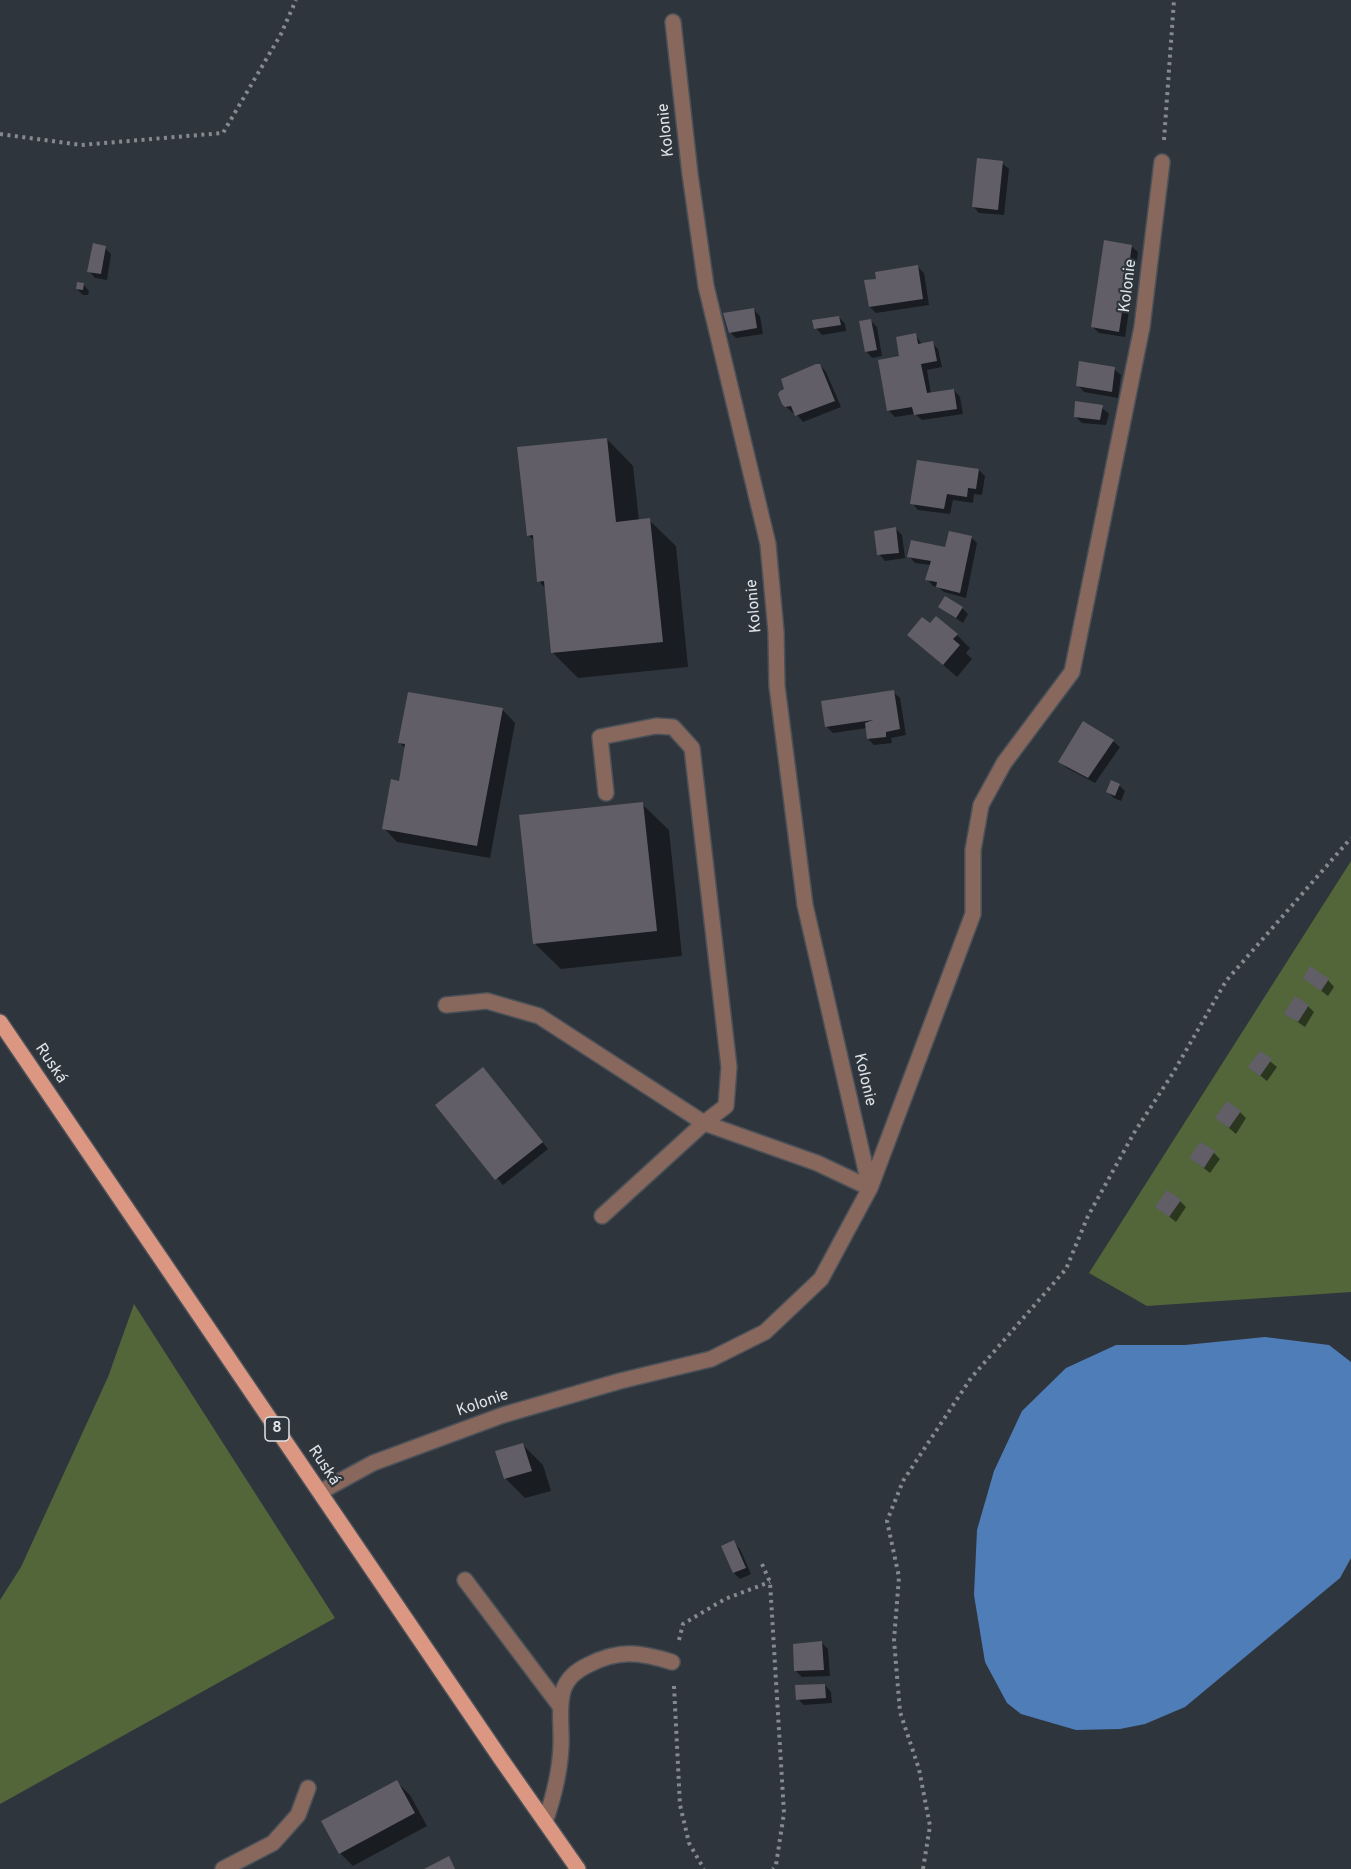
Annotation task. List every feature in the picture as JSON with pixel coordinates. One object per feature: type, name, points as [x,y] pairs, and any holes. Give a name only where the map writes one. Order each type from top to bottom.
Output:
[{"type":"main road","name":"Ruská","points":[[0,1022],[578,1869]]},
{"type":"street","name":"Kolonie","points":[[673,22],[690,174],[706,286],[768,544],[776,632],[777,686],[805,905],[870,1188]]},
{"type":"street","name":"Kolonie","points":[[320,1492],[374,1464],[503,1415],[620,1381],[711,1359],[765,1332],[821,1279],[870,1188],[973,914],[973,850],[981,805],[1004,764],[1072,672],[1142,327],[1162,162]]},
{"type":"street","points":[[602,1216],[704,1123],[726,1106],[729,1067],[692,748],[673,727],[656,726],[600,737],[606,793]]},
{"type":"street","points":[[446,1005],[487,1001],[538,1016],[704,1123],[818,1163],[870,1188]]},
{"type":"street","points":[[465,1580],[560,1706]]},
{"type":"street","points":[[545,1822],[559,1776],[560,1706],[567,1681],[574,1673],[612,1655],[640,1654],[672,1662]]},
{"type":"street","points":[[224,1869],[273,1843],[298,1815],[308,1788]]},
{"type":"path","points":[[0,134],[81,145],[223,133],[281,34],[296,0]]},
{"type":"path","points":[[1162,162],[1174,0]]},
{"type":"path","points":[[923,1869],[930,1826],[919,1769],[900,1712],[894,1640],[899,1577],[887,1521],[903,1481],[971,1378],[1066,1269],[1088,1216],[1122,1153],[1173,1073],[1226,981],[1351,838]]},
{"type":"path","points":[[762,1564],[770,1582],[784,1813],[776,1865],[772,1869]]},
{"type":"path","points":[[704,1869],[689,1843],[680,1805],[672,1662],[683,1624],[725,1599],[770,1582]]},
{"type":"green space","points":[[1351,861],[1351,1292],[1147,1306],[1089,1273]]},
{"type":"green space","points":[[134,1304],[335,1618],[0,1804],[0,1600],[21,1567],[108,1377]]},
{"type":"water","points":[[1265,1337],[1329,1345],[1351,1362],[1351,1558],[1340,1578],[1185,1707],[1145,1724],[1120,1729],[1076,1730],[1021,1714],[1007,1703],[985,1662],[974,1595],[977,1530],[994,1471],[1022,1411],[1066,1368],[1116,1345],[1185,1345]]},
{"type":"building","points":[[977,158],[1003,161],[998,210],[972,207]]},
{"type":"building","points":[[1104,240],[1132,245],[1119,332],[1091,327]]},
{"type":"building","points":[[93,243],[106,246],[101,274],[87,272]]},
{"type":"building","points":[[918,265],[923,299],[869,307],[864,280],[876,279],[875,272]]},
{"type":"building","points":[[77,282],[84,283],[83,290],[76,289]]},
{"type":"building","points":[[754,308],[757,328],[729,333],[723,313]]},
{"type":"building","points":[[839,316],[841,325],[814,329],[812,320]]},
{"type":"building","points":[[871,319],[877,350],[865,352],[859,321]]},
{"type":"building","points":[[916,333],[918,344],[933,341],[937,361],[921,364],[927,393],[954,389],[957,409],[914,415],[912,407],[887,411],[878,360],[899,356],[896,337]]},
{"type":"building","points":[[1079,361],[1115,367],[1112,392],[1076,386]]},
{"type":"building","points":[[820,364],[835,401],[795,416],[791,406],[785,407],[782,404],[778,394],[784,389],[781,379]]},
{"type":"building","points":[[1075,401],[1103,405],[1100,420],[1074,417]]},
{"type":"building","points":[[607,438],[616,522],[650,518],[663,642],[551,653],[544,581],[537,582],[533,535],[527,536],[517,447]]},
{"type":"building","points":[[917,460],[979,469],[976,489],[968,488],[967,497],[947,494],[944,509],[910,504]]},
{"type":"building","points":[[896,527],[899,553],[877,555],[874,531]]},
{"type":"building","points":[[949,531],[972,536],[960,593],[936,587],[937,582],[925,580],[931,561],[907,557],[911,540],[945,547]]},
{"type":"building","points":[[945,596],[963,607],[956,618],[938,607]]},
{"type":"building","points":[[936,616],[958,634],[953,639],[960,645],[943,665],[907,635],[922,617],[930,623]]},
{"type":"building","points":[[894,690],[900,729],[886,732],[886,737],[867,739],[865,723],[873,720],[825,727],[821,701]]},
{"type":"building","points":[[408,692],[503,708],[477,846],[382,829],[391,779],[399,781],[405,744],[398,743]]},
{"type":"building","points":[[1083,721],[1114,740],[1088,778],[1058,762]]},
{"type":"building","points":[[1111,780],[1120,784],[1115,796],[1106,792]]},
{"type":"building","points":[[643,802],[657,931],[533,944],[519,815]]},
{"type":"building","points":[[1310,966],[1329,979],[1321,991],[1303,978]]},
{"type":"building","points":[[1295,996],[1309,1005],[1298,1022],[1284,1014]]},
{"type":"building","points":[[1260,1051],[1272,1059],[1260,1076],[1248,1067]]},
{"type":"building","points":[[483,1067],[543,1142],[495,1180],[435,1105]]},
{"type":"building","points":[[1227,1101],[1241,1111],[1229,1128],[1215,1118]]},
{"type":"building","points":[[1200,1142],[1215,1151],[1204,1168],[1189,1158]]},
{"type":"building","points":[[1167,1190],[1181,1200],[1169,1217],[1155,1207]]},
{"type":"building","points":[[523,1443],[532,1471],[504,1479],[495,1451]]},
{"type":"building","points":[[734,1540],[746,1568],[733,1573],[721,1546]]},
{"type":"building","points":[[822,1641],[824,1670],[794,1671],[793,1644]]},
{"type":"building","points":[[825,1684],[826,1698],[796,1700],[795,1685]]},
{"type":"building","points":[[397,1780],[415,1813],[339,1854],[321,1821]]},
{"type":"building","points":[[449,1856],[455,1869],[424,1869]]}]
